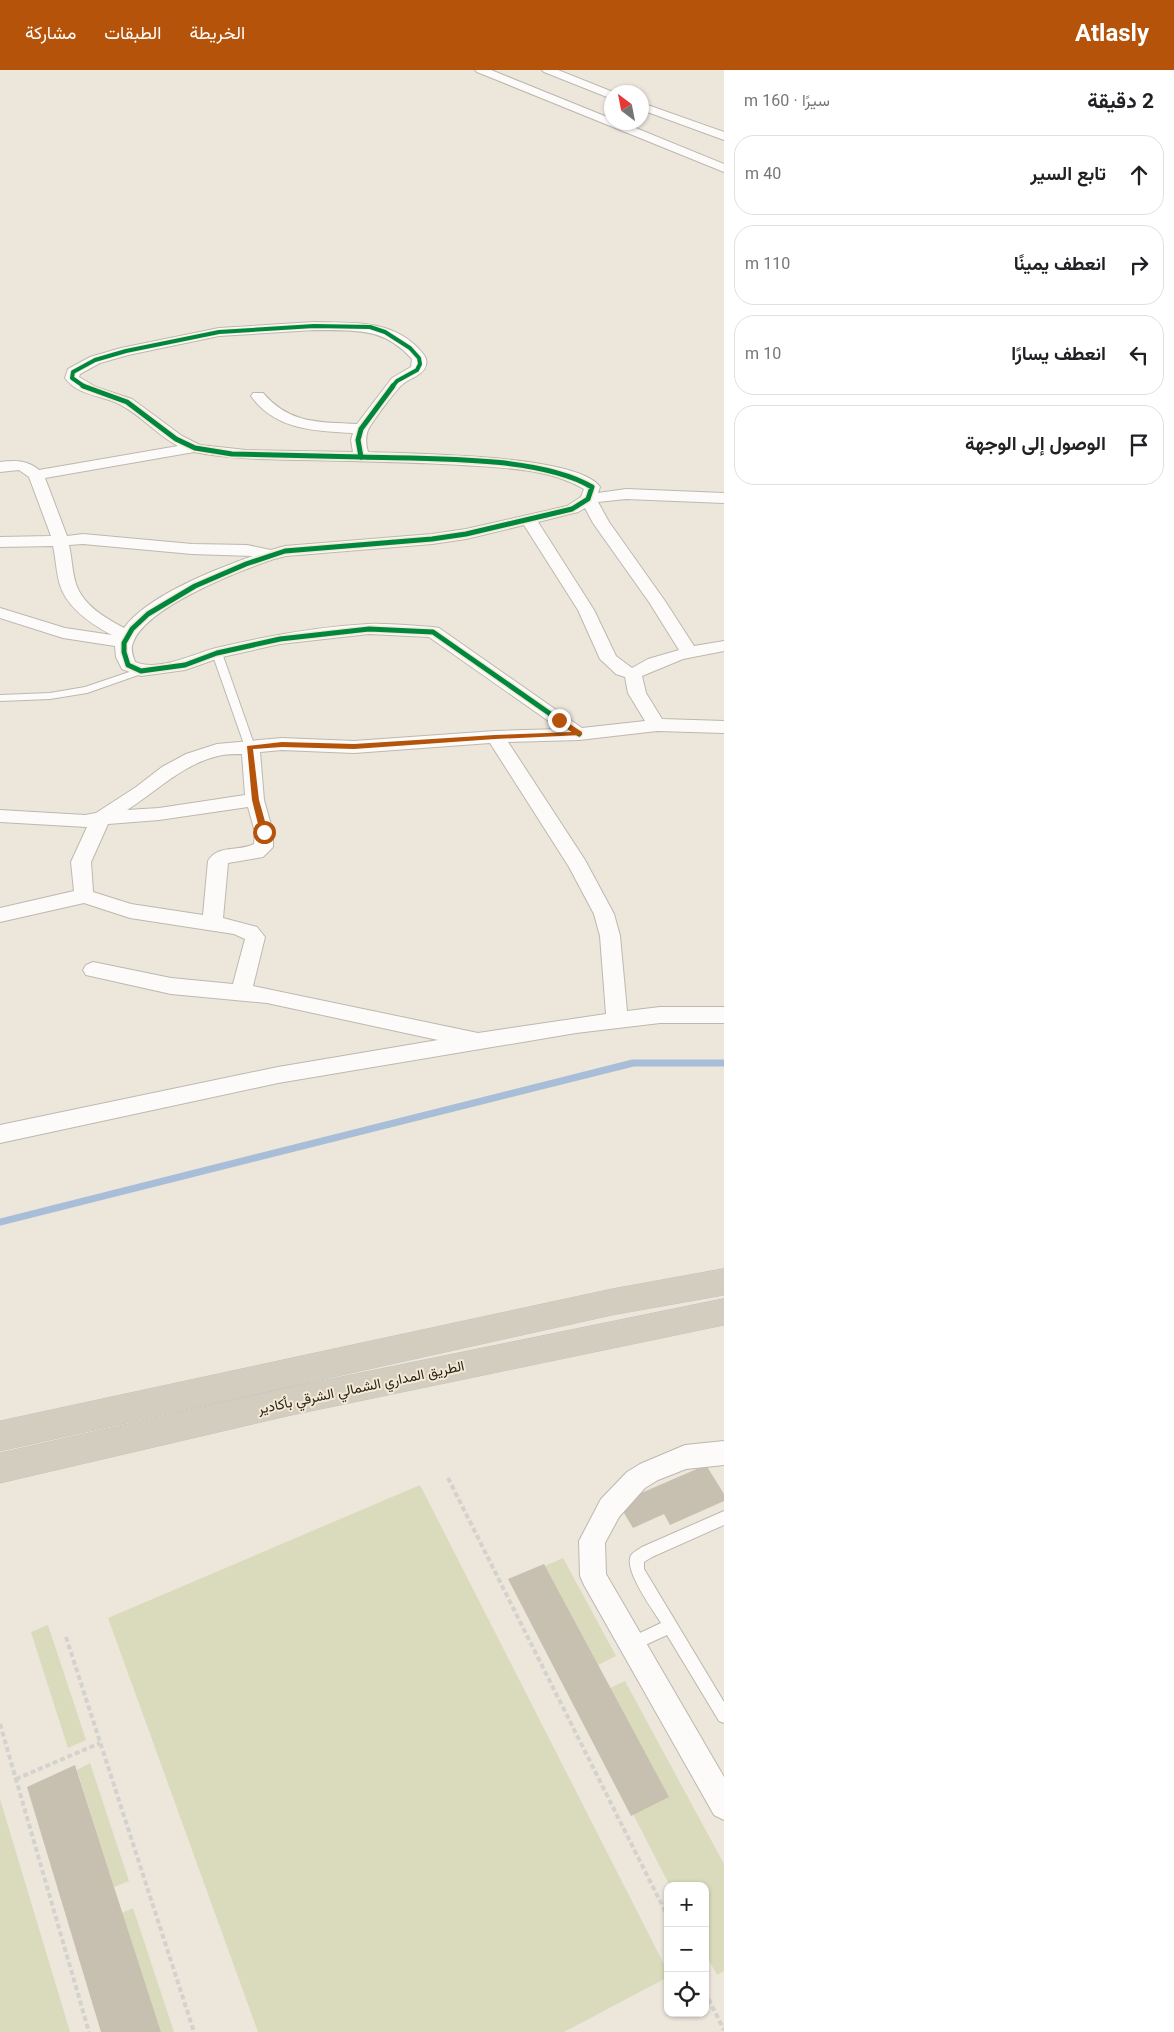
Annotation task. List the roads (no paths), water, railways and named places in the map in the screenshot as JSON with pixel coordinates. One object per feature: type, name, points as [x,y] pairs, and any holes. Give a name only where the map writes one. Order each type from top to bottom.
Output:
[{"type":"highway","name":"الطريق المداري الشمالي الشرقي بأكادير","points":[[0,1436],[612,1302],[724,1282]]},
{"type":"highway","name":"الطريق المداري الشمالي الشرقي بأكادير","points":[[0,1468],[297,1400],[724,1312]]},
{"type":"street","points":[[481,70],[724,168]]},
{"type":"street","points":[[548,70],[604,93]]},
{"type":"street","points":[[649,109],[724,136]]},
{"type":"street","points":[[194,448],[174,437],[140,409],[124,400],[79,385],[72,378],[73,372],[80,366],[126,350],[219,332],[314,326],[370,327],[385,332],[410,348],[419,358],[420,364],[417,370],[397,382],[361,429],[358,440],[361,458]]},
{"type":"street","points":[[258,396],[276,413],[298,422],[320,426],[361,429]]},
{"type":"street","points":[[36,475],[194,448],[265,455],[438,459],[522,466],[575,478],[592,487],[588,499],[601,522],[657,601],[689,652]]},
{"type":"street","points":[[0,467],[16,464],[28,466],[36,475],[60,541],[68,584],[73,597],[98,620],[126,639]]},
{"type":"street","points":[[579,734],[433,632],[368,629],[280,638],[218,653],[186,665],[141,671],[128,665],[124,654],[126,639],[134,627],[182,592],[269,554],[448,537],[572,509],[588,499],[626,494],[724,498]]},
{"type":"street","points":[[528,519],[586,610],[608,658],[622,670],[633,674]]},
{"type":"street","points":[[0,542],[83,539],[165,547],[247,550],[269,554]]},
{"type":"street","points":[[0,612],[63,633],[126,639]]},
{"type":"street","points":[[633,674],[650,664],[689,652],[724,646]]},
{"type":"street","points":[[633,674],[637,693],[657,726]]},
{"type":"street","points":[[84,896],[81,862],[101,818],[143,791],[168,771],[192,758],[217,750],[282,744],[354,746],[579,734],[657,726],[724,727]]},
{"type":"street","points":[[495,737],[578,865],[604,914],[610,936],[617,1020]]},
{"type":"street","points":[[212,923],[218,861],[220,858],[227,856],[256,852],[262,847],[264,832],[255,800],[250,747]]},
{"type":"street","points":[[0,816],[85,821],[159,814],[255,800]]},
{"type":"street","points":[[0,916],[84,896],[130,911],[212,923],[250,932],[255,937],[242,992]]},
{"type":"street","points":[[93,970],[171,986],[267,995],[482,1042]]},
{"type":"street","points":[[0,1134],[278,1075],[617,1020],[660,1015],[724,1016]]},
{"type":"street","points":[[722,1798],[593,1576],[592,1541],[610,1508],[636,1480],[649,1472],[684,1458],[724,1452]]},
{"type":"lane","points":[[218,653],[250,747]]},
{"type":"lane","points":[[0,698],[50,696],[87,690],[141,671]]},
{"type":"lane","points":[[724,1518],[647,1552],[637,1559],[637,1570],[724,1716]]},
{"type":"lane","points":[[632,1644],[670,1626]]},
{"type":"waterway","points":[[0,1222],[633,1063],[724,1063]]}]
